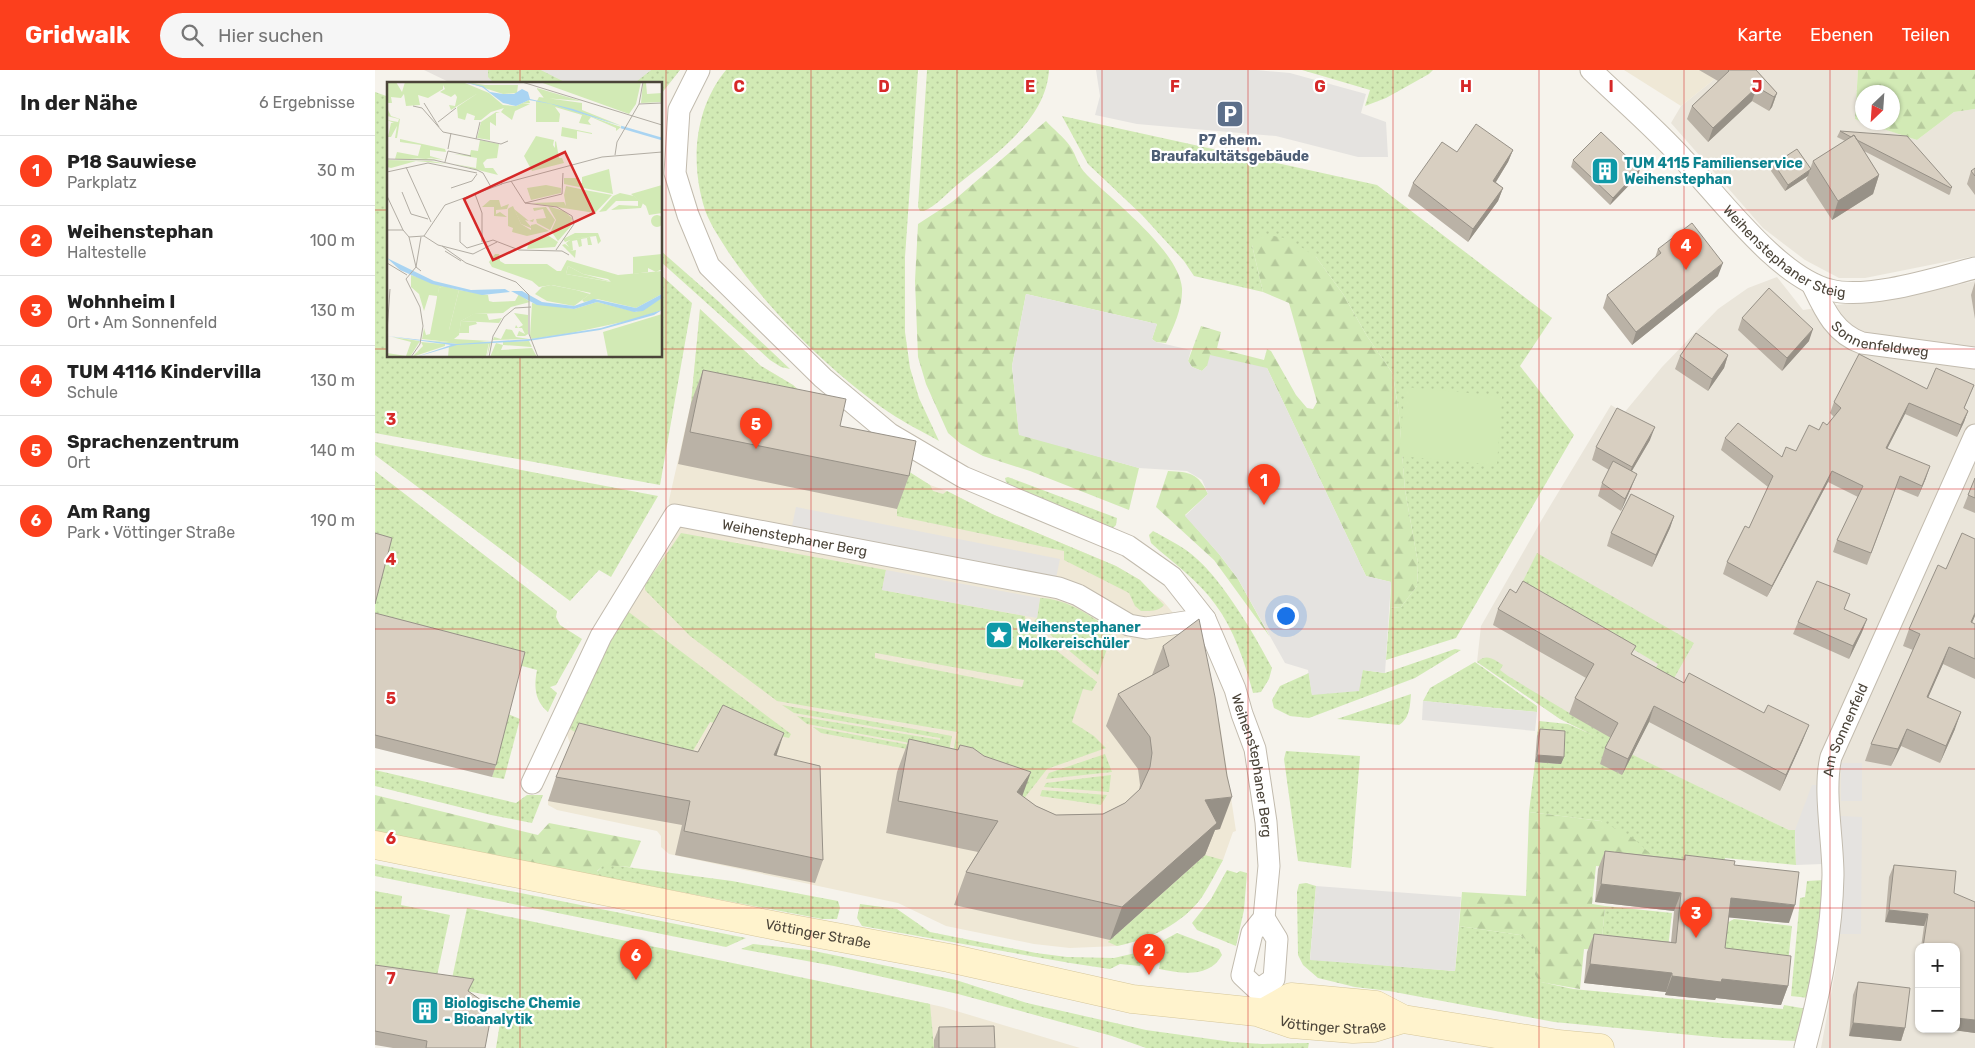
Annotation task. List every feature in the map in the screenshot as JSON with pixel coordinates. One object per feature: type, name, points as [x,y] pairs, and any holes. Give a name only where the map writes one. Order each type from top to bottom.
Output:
[{"type":"main road","name":"Vöttinger Straße","points":[[375,845],[782,927],[949,958],[1131,999],[1260,1005],[1291,997],[1376,1005],[1403,1018],[1558,1046],[1598,1048]]},
{"type":"street","name":"Weihenstephaner Berg","points":[[699,70],[679,110],[675,173],[688,215],[709,266],[823,378],[890,434],[963,477],[1128,546],[1172,577],[1205,619],[1235,689],[1259,768],[1269,866],[1264,918],[1252,933],[1242,976],[1260,1005]]},
{"type":"street","name":"Weihenstephaner Steig","points":[[1591,70],[1683,158],[1772,254],[1812,284],[1831,291],[1873,290],[1920,282],[1975,268]]},
{"type":"street","name":"Sonnenfeldweg","points":[[1812,284],[1828,317],[1851,339],[1862,343],[1975,358]]},
{"type":"street","name":"Am Sonnenfeld","points":[[1805,1048],[1821,982],[1831,915],[1833,873],[1829,775],[1831,757],[1975,435]]},
{"type":"street","name":"Weihenstephaner Berg","points":[[532,783],[601,636],[675,515],[1059,588],[1078,596],[1129,625],[1146,628],[1205,619]]},
{"type":"street","points":[[1260,1005],[1274,979],[1277,964],[1277,939],[1264,918]]},
{"type":"shaded area","points":[[424,70],[680,70],[663,91],[663,82],[449,82]]},
{"type":"shaded area","points":[[541,70],[651,70],[636,82],[565,82]]},
{"type":"shaded area","name":"P7 ehem. Braufakultätsgebäude","points":[[1096,70],[1256,70],[1290,73],[1366,94],[1361,113],[1386,122],[1388,157],[1358,157],[1276,136],[1137,124],[1095,115],[1100,96]]},
{"type":"shaded area","points":[[1624,70],[1726,70],[1681,106]]},
{"type":"shaded area","points":[[1726,70],[1858,70],[1857,85],[1855,85],[1855,130],[1887,130],[1917,140],[1954,112],[1975,109],[1975,256],[1865,278],[1839,278],[1805,260],[1763,228],[1671,123],[1681,106]]},
{"type":"shaded area","points":[[1777,277],[1803,310],[1921,293],[1975,281],[1975,1048],[1821,1048],[1836,967],[1839,934],[1840,836],[1789,830],[1632,755],[1560,719],[1477,662],[1481,626],[1541,521],[1611,405],[1624,413],[1662,367],[1718,309],[1748,288]]},
{"type":"shaded area","points":[[1026,294],[1157,324],[1152,339],[1156,342],[1191,350],[1188,361],[1192,367],[1202,371],[1207,366],[1210,355],[1267,368],[1366,576],[1391,582],[1385,673],[1363,670],[1359,691],[1312,695],[1308,670],[1285,663],[1238,579],[1219,554],[1185,516],[1208,494],[1202,480],[1187,471],[1139,468],[1019,435],[1012,366]]},
{"type":"shaded area","points":[[700,309],[761,366],[793,385],[845,431],[930,485],[947,491],[992,514],[1116,566],[1140,580],[1145,587],[1163,601],[1190,633],[1220,724],[1236,831],[1233,832],[1223,860],[1202,896],[1181,918],[1157,933],[1117,946],[1070,948],[1034,944],[946,926],[898,903],[669,854],[661,847],[661,836],[657,831],[557,810],[548,805],[571,746],[564,726],[626,610],[645,585],[672,543],[669,500],[691,403]]},
{"type":"shaded area","points":[[796,507],[1060,559],[1056,578],[792,526]]},
{"type":"shaded area","points":[[886,570],[1040,598],[1037,618],[882,590]]},
{"type":"shaded area","points":[[1423,701],[1537,712],[1535,731],[1422,720]]},
{"type":"shaded area","points":[[1841,763],[1862,763],[1862,801],[1841,801]]},
{"type":"shaded area","points":[[1812,785],[1820,785],[1823,864],[1796,865],[1795,830]]},
{"type":"shaded area","points":[[1840,816],[1862,817],[1861,934],[1839,934]]},
{"type":"shaded area","points":[[1316,886],[1461,897],[1455,971],[1310,960]]},
{"type":"shaded area","points":[[874,992],[943,1007],[1080,1048],[886,1048]]},
{"type":"green space","points":[[488,70],[541,70],[565,82],[493,82],[488,77]]},
{"type":"green space","points":[[651,70],[680,70],[663,91],[663,82],[636,82]]},
{"type":"green space","points":[[726,70],[918,70],[905,257],[905,332],[910,368],[919,398],[939,441],[890,413],[868,397],[801,339],[743,272],[709,220],[700,192],[697,174],[698,137],[701,119],[707,102],[715,85]]},
{"type":"green space","points":[[927,70],[1049,70],[1046,88],[1038,105],[1028,121],[1015,136],[937,203],[924,211],[920,211],[918,207]]},
{"type":"green space","points":[[1302,70],[1433,70],[1386,98],[1365,106],[1370,90]]},
{"type":"green space","points":[[1858,70],[1975,70],[1975,109],[1954,112],[1917,140],[1886,130],[1900,130],[1900,85],[1857,85]]},
{"type":"green space","points":[[375,92],[387,96],[387,358],[663,358],[663,277],[692,303],[660,485],[375,433]]},
{"type":"green space","points":[[1062,116],[1377,185],[1552,318],[1520,366],[1574,435],[1456,638],[1386,660],[1390,608],[1401,607],[1417,586],[1418,563],[1405,490],[1399,415],[1393,374],[1367,336],[1343,294],[1316,257],[1252,245],[1263,292],[1194,276],[1184,261],[1142,215],[1088,164]]},
{"type":"green space","points":[[1046,121],[1068,143],[1081,168],[1087,175],[1143,227],[1170,258],[1182,288],[1175,323],[1166,343],[1156,342],[1152,339],[1157,324],[1026,294],[1012,366],[1019,434],[1139,468],[1129,510],[1030,471],[983,456],[961,444],[948,433],[926,384],[918,357],[915,281],[918,224],[952,202]]},
{"type":"green space","points":[[1264,234],[1289,239],[1316,257],[1343,294],[1367,336],[1393,374],[1399,415],[1405,490],[1418,563],[1417,586],[1401,607],[1390,608],[1391,582],[1366,576],[1267,368],[1207,366],[1202,371],[1192,367],[1188,361],[1201,326],[1221,332],[1217,348],[1264,360],[1267,349],[1271,351],[1296,395],[1307,408],[1313,409],[1317,402],[1289,303],[1263,292],[1252,245]]},
{"type":"green space","points":[[663,253],[718,301],[790,369],[781,367],[770,360],[663,264]]},
{"type":"green space","points":[[700,309],[761,366],[793,385],[819,408],[691,403]]},
{"type":"green space","points":[[1405,387],[1502,396],[1497,465],[1399,456]]},
{"type":"green space","points":[[845,431],[930,485],[933,491],[943,494],[947,491],[992,514],[1116,566],[1140,580],[1164,605],[1156,610],[1141,611],[1135,606],[1129,593],[1064,560],[1064,551],[897,516],[897,509],[828,459]]},
{"type":"green space","points":[[375,442],[658,496],[611,577],[599,570],[570,601],[375,455]]},
{"type":"green space","points":[[375,471],[557,611],[556,617],[560,625],[582,639],[556,685],[550,687],[557,693],[548,712],[540,703],[536,692],[537,670],[375,627]]},
{"type":"green space","points":[[1168,471],[1188,473],[1201,482],[1208,494],[1185,515],[1238,579],[1270,637],[1214,560],[1156,507]]},
{"type":"green space","points":[[1008,477],[1117,518],[1116,525],[1113,528],[1012,486],[1006,482],[1005,478]]},
{"type":"green space","points":[[1153,531],[1182,547],[1198,560],[1211,573],[1234,604],[1272,668],[1269,679],[1261,692],[1253,693],[1238,647],[1222,614],[1201,587],[1151,543],[1149,535]]},
{"type":"green space","points":[[681,533],[886,570],[882,590],[1025,616],[1026,624],[1034,633],[1097,682],[1092,691],[1083,689],[1072,722],[1094,736],[1106,748],[1047,769],[1019,805],[948,778],[957,732],[777,701],[690,636],[645,590],[645,585]],"holes":[[[875,653],[1024,680],[1022,687],[875,658]]]},
{"type":"green space","points":[[1537,553],[1694,643],[1631,754],[1789,830],[1795,830],[1796,865],[1725,858],[1724,866],[1657,872],[1601,821],[1529,812],[1535,762],[1561,764],[1563,738],[1537,736],[1539,721],[1568,724],[1595,736],[1560,719],[1477,662],[1487,657],[1496,661],[1503,665],[1500,670],[1508,676],[1601,732],[1630,714],[1658,664],[1522,583]]},
{"type":"green space","points":[[1040,598],[1060,601],[1070,605],[1113,631],[1098,675],[1034,621],[1037,618]]},
{"type":"green space","points":[[626,610],[791,734],[789,738],[710,722],[681,771],[574,740],[575,732],[564,726]]},
{"type":"green space","points":[[1455,649],[1461,650],[1415,678],[1309,718],[1290,716],[1274,708],[1272,700],[1280,686],[1309,673],[1312,695],[1363,670],[1385,673]]},
{"type":"green space","points":[[1475,662],[1537,706],[1537,712],[1423,701],[1430,688]]},
{"type":"green space","points":[[1411,694],[1407,715],[1399,725],[1337,719]]},
{"type":"green space","points":[[782,705],[952,736],[944,778],[907,749],[821,733],[813,727],[926,748],[926,746],[807,724],[797,716],[940,740],[940,738],[794,713]]},
{"type":"green space","points":[[508,714],[520,719],[504,779],[492,777]]},
{"type":"green space","points":[[1286,751],[1360,756],[1351,868],[1298,861],[1284,759]]},
{"type":"green space","points":[[1105,754],[1112,772],[1046,779],[1049,773]]},
{"type":"green space","points":[[375,770],[516,803],[527,795],[543,795],[532,823],[491,815],[375,786]]},
{"type":"green space","points":[[1111,775],[1109,792],[1044,787],[1046,783]]},
{"type":"green space","points":[[1042,790],[1107,795],[1101,805],[1040,796]]},
{"type":"green space","points":[[375,795],[538,835],[549,823],[641,841],[630,867],[604,865],[597,871],[603,877],[375,831]]},
{"type":"green space","points":[[1529,812],[1601,821],[1633,838],[1656,859],[1657,872],[1596,866],[1592,904],[1605,906],[1601,950],[1584,949],[1580,989],[1540,982],[1535,975],[1535,946],[1520,935],[1459,926],[1462,892],[1526,896]]},
{"type":"green space","points":[[1205,855],[1223,860],[1208,888],[1194,907],[1175,923],[1141,940],[1117,946],[1108,942]]},
{"type":"green space","points":[[375,864],[746,938],[726,947],[375,876]]},
{"type":"green space","points":[[604,864],[732,881],[838,901],[840,908],[837,919],[822,919],[603,877],[597,872]]},
{"type":"green space","points":[[1227,870],[1247,873],[1244,910],[1236,946],[1197,930],[1192,923],[1211,899]]},
{"type":"green space","points":[[1824,880],[1809,998],[1791,996],[1800,898],[1805,897],[1807,881]]},
{"type":"green space","points":[[1306,883],[1316,886],[1310,959],[1455,971],[1459,926],[1520,935],[1535,945],[1535,975],[1541,982],[1573,989],[1783,1009],[1784,1005],[1807,1009],[1797,1041],[1723,1038],[1554,1022],[1389,991],[1355,987],[1318,978],[1303,965],[1298,955],[1297,892],[1299,884]]},
{"type":"green space","points":[[375,891],[402,896],[401,905],[450,915],[435,985],[375,977]]},
{"type":"green space","points":[[860,904],[897,909],[930,932],[1036,953],[1067,957],[1114,958],[1144,951],[1177,933],[1219,949],[1222,955],[1210,968],[1194,972],[1185,973],[1159,969],[1160,963],[1142,959],[1140,966],[1120,964],[1110,969],[862,926],[857,918]]},
{"type":"green space","points":[[1605,906],[1672,913],[1667,957],[1601,950]]},
{"type":"green space","points":[[467,908],[930,1004],[934,1048],[496,1048],[504,998],[450,988]]},
{"type":"green space","points":[[1734,919],[1792,926],[1787,972],[1721,965],[1725,924]]},
{"type":"green space","points":[[753,944],[809,950],[956,980],[1027,1003],[1146,1030],[1232,1042],[1262,1044],[1309,1043],[1308,1048],[1146,1048],[1112,1036],[958,994],[834,966],[741,949]]},
{"type":"building","points":[[1728,70],[1756,70],[1777,93],[1774,97],[1757,87],[1713,128],[1692,106]]},
{"type":"building","points":[[1476,124],[1513,150],[1493,181],[1503,188],[1473,229],[1413,183],[1442,142],[1457,152]]},
{"type":"building","points":[[1840,131],[1907,136],[1952,187],[1857,140],[1854,135],[1851,137]]},
{"type":"building","name":"TUM 4115 Familienservice Weihenstephan","points":[[1601,132],[1640,169],[1613,198],[1573,160]]},
{"type":"building","points":[[1854,135],[1879,175],[1838,201],[1813,161]]},
{"type":"building","points":[[1797,149],[1811,169],[1788,185],[1774,164]]},
{"type":"building","points":[[1975,168],[1975,176],[1971,171]]},
{"type":"building","points":[[1692,223],[1723,263],[1636,332],[1607,295],[1661,253],[1658,249]]},
{"type":"building","points":[[1769,288],[1813,329],[1787,358],[1742,318]]},
{"type":"building","points":[[1696,333],[1728,355],[1712,379],[1680,356]]},
{"type":"building","points":[[1859,354],[1927,389],[1936,368],[1974,385],[1964,408],[1968,411],[1961,425],[1909,403],[1886,448],[1930,466],[1922,486],[1900,476],[1871,553],[1837,540],[1863,486],[1832,471],[1772,586],[1727,562],[1745,526],[1749,528],[1773,476],[1725,438],[1738,423],[1782,457],[1786,447],[1796,451],[1809,425],[1819,430],[1823,422],[1827,425],[1841,408],[1834,402]]},
{"type":"building","points":[[703,370],[846,399],[840,426],[916,441],[909,476],[690,432]]},
{"type":"building","points":[[1617,408],[1655,427],[1632,467],[1596,447]]},
{"type":"building","points":[[1613,461],[1637,474],[1625,499],[1602,483]]},
{"type":"building","points":[[1975,478],[1975,498],[1968,495]]},
{"type":"building","points":[[1631,494],[1674,516],[1656,555],[1611,533]]},
{"type":"building","points":[[375,533],[392,538],[375,604]]},
{"type":"building","points":[[1962,533],[1975,539],[1975,613],[1971,622],[1975,624],[1975,659],[1949,647],[1927,697],[1961,712],[1946,746],[1907,729],[1898,749],[1871,744],[1920,634],[1909,629],[1938,565],[1946,569]]},
{"type":"building","points":[[1523,581],[1636,646],[1631,654],[1684,683],[1689,673],[1764,713],[1768,705],[1809,725],[1786,775],[1654,706],[1628,759],[1605,748],[1618,723],[1575,698],[1594,664],[1498,609],[1510,589],[1516,593]]},
{"type":"building","points":[[1817,581],[1850,594],[1844,609],[1867,619],[1853,646],[1798,622]]},
{"type":"building","points":[[375,613],[525,652],[496,765],[375,735]]},
{"type":"building","points":[[1199,619],[1215,697],[1232,797],[1205,800],[1217,823],[1122,907],[966,872],[998,821],[898,801],[909,739],[958,750],[960,745],[973,748],[984,756],[1031,772],[1017,792],[1036,806],[1056,815],[1103,814],[1125,803],[1140,789],[1150,767],[1152,753],[1150,737],[1118,694],[1169,666],[1163,646]]},
{"type":"building","points":[[723,705],[784,733],[774,755],[820,766],[823,860],[684,831],[690,801],[556,777],[579,723],[698,752]]},
{"type":"building","points":[[1540,729],[1565,731],[1564,757],[1537,755]]},
{"type":"building","points":[[1605,851],[1685,860],[1685,855],[1735,861],[1734,865],[1799,872],[1795,905],[1731,898],[1725,948],[1791,956],[1788,986],[1722,979],[1721,982],[1672,976],[1672,973],[1590,964],[1594,934],[1676,943],[1681,893],[1601,884]]},
{"type":"building","points":[[1894,865],[1956,871],[1954,893],[1975,902],[1975,1020],[1960,1018],[1960,943],[1924,943],[1928,914],[1889,910]]},
{"type":"building","name":"Biologische Chemie - Bioanalytik","points":[[375,965],[474,979],[468,991],[481,1000],[487,1014],[491,1016],[485,1048],[426,1048],[427,1041],[375,1031]]},
{"type":"building","points":[[1858,982],[1910,988],[1905,1028],[1853,1023]]},
{"type":"building","points":[[994,1026],[995,1048],[939,1048],[939,1027]]},
{"type":"place","name":"P7 ehem. Braufakultätsgebäude","points":[[1230,114]]},
{"type":"place","name":"TUM 4115 Familienservice Weihenstephan","points":[[1605,171]]},
{"type":"place","name":"TUM 4116 Kindervilla","points":[[1686,270]]},
{"type":"place","name":"Sprachenzentrum","points":[[756,449]]},
{"type":"place","name":"P18 Sauwiese","points":[[1264,505]]},
{"type":"place","name":"Weihenstephaner Molkereischüler","points":[[999,635]]},
{"type":"place","name":"Wohnheim I","points":[[1696,938]]},
{"type":"place","name":"Weihenstephan","points":[[1149,975]]},
{"type":"place","name":"Am Rang","points":[[636,980]]},
{"type":"place","name":"Biologische Chemie - Bioanalytik","points":[[425,1011]]}]
